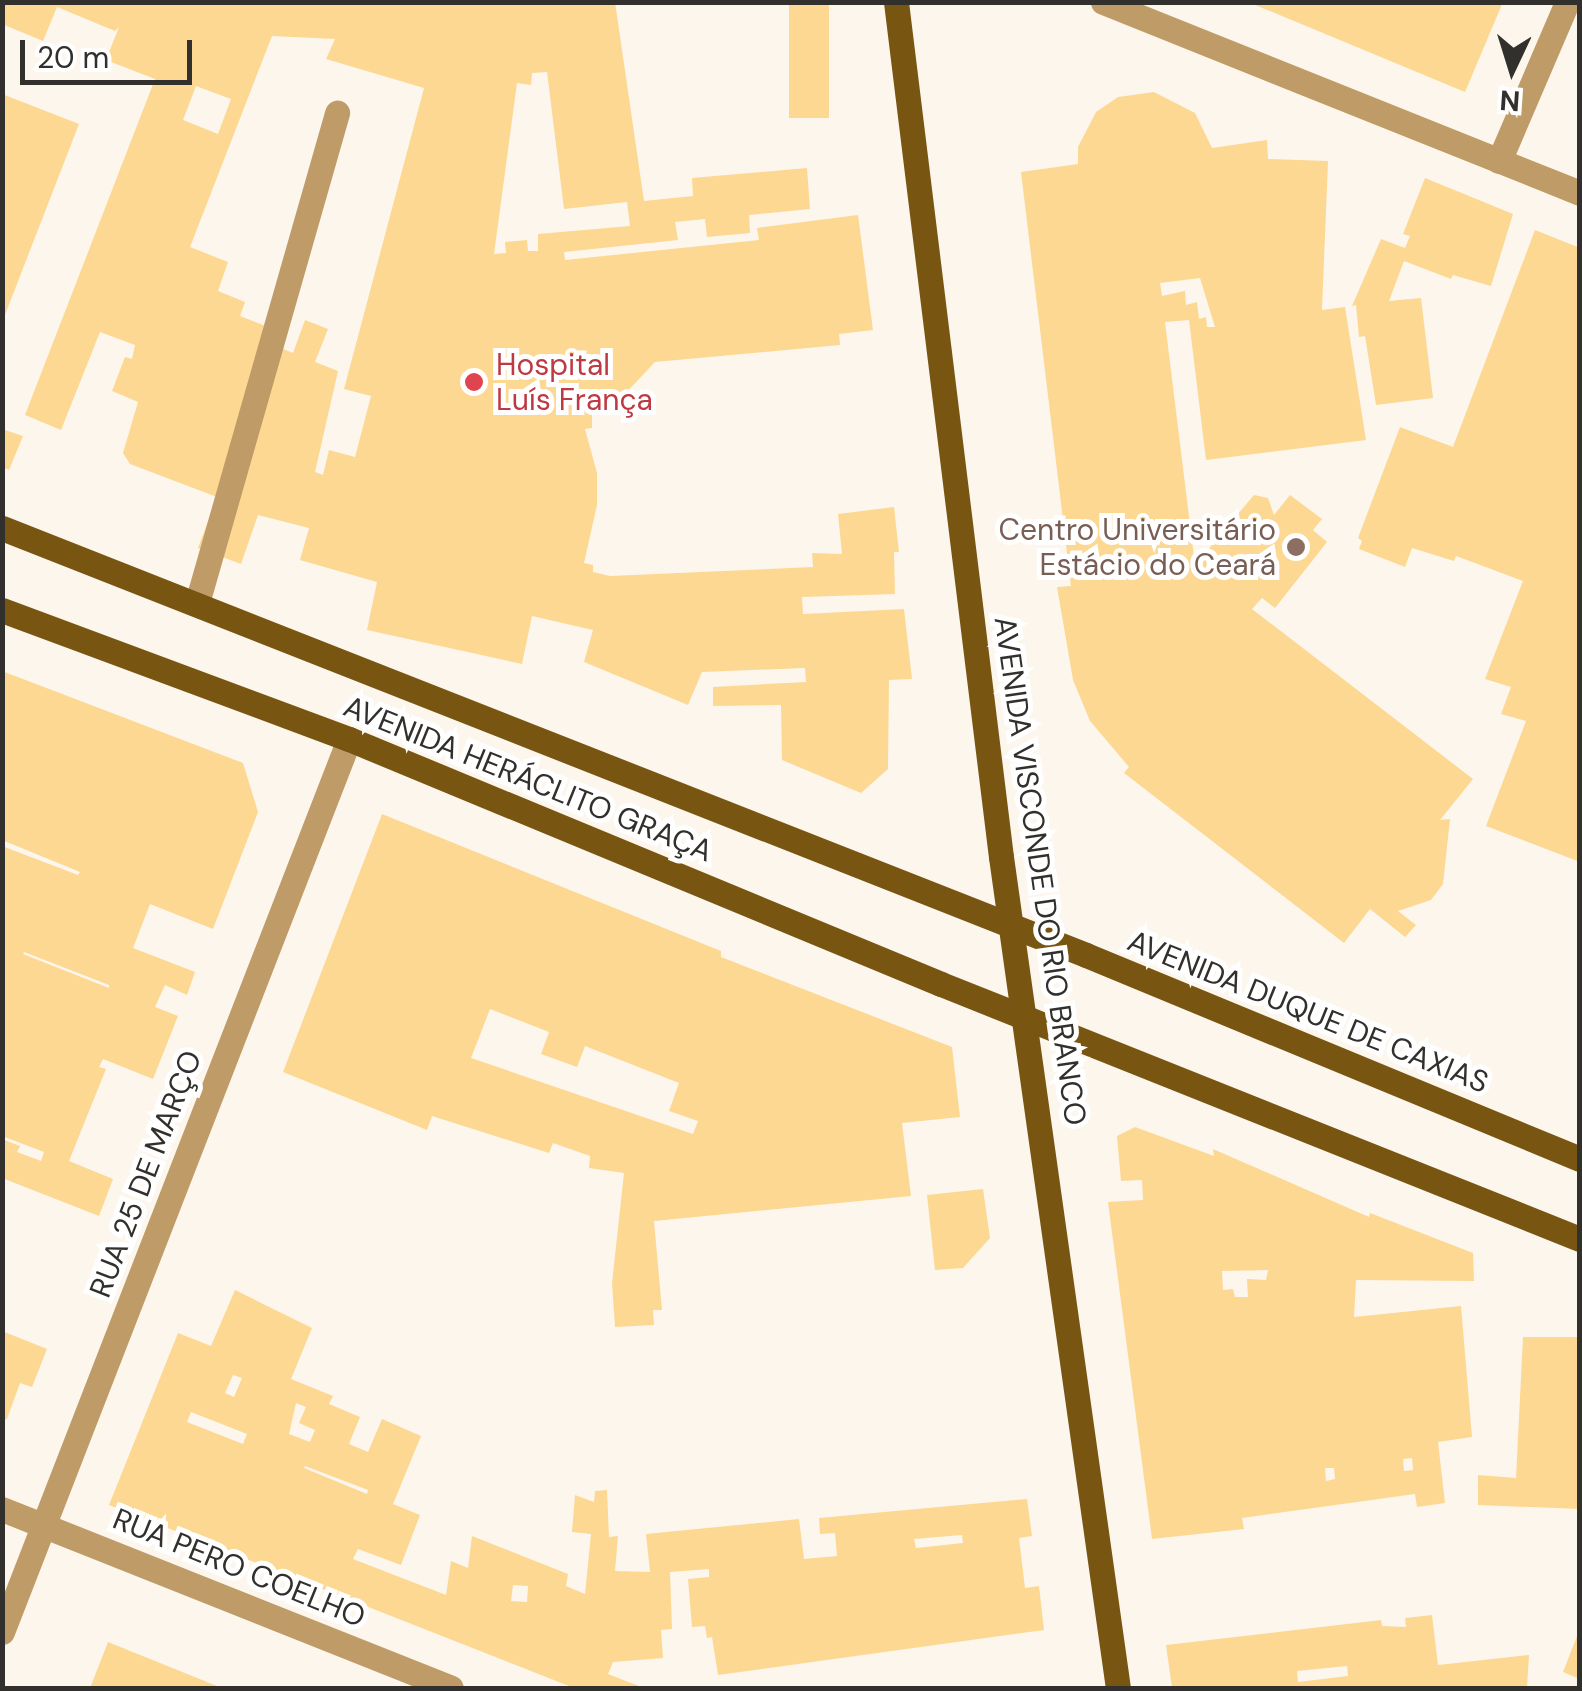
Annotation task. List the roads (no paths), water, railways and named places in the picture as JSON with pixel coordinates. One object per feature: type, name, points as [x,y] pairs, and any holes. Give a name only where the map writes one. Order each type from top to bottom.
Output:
[{"type":"main road","name":"AVENIDA VISCONDE DO RIO BRANCO","points":[[896,2],[1012,926],[1118,1688]]},
{"type":"main road","name":"AVENIDA HERÁCLITO GRAÇA","points":[[2,528],[1012,926]]},
{"type":"main road","name":"AVENIDA HERÁCLITO GRAÇA","points":[[2,610],[349,739],[1026,1018]]},
{"type":"main road","name":"AVENIDA DUQUE DE CAXIAS","points":[[1012,926],[1580,1159]]},
{"type":"main road","points":[[1026,1018],[1580,1239]]},
{"type":"street","points":[[1103,2],[1580,193]]},
{"type":"street","points":[[1500,161],[1567,2]]},
{"type":"street","points":[[197,604],[337,113]]},
{"type":"street","name":"RUA 25 DE MARÇO","points":[[2,1632],[349,739]]},
{"type":"street","name":"RUA PERO COELHO","points":[[2,1509],[451,1688]]},
{"type":"place","name":"Hospital Luís França","points":[[474,382]]},
{"type":"place","name":"Centro Universitário Estácio do Ceará","points":[[1296,547]]}]
